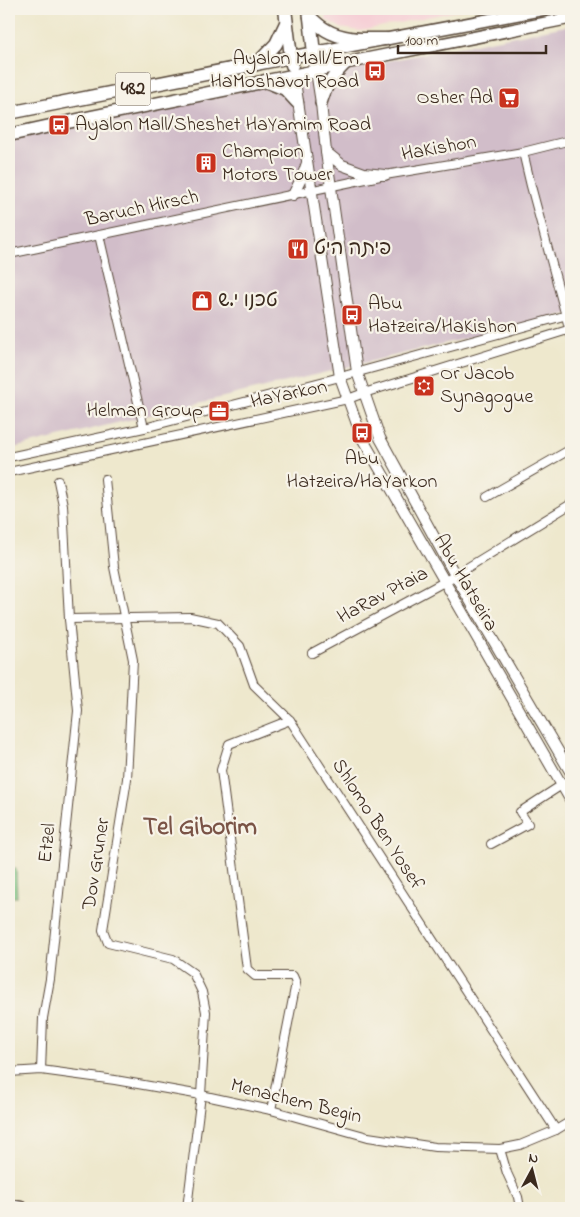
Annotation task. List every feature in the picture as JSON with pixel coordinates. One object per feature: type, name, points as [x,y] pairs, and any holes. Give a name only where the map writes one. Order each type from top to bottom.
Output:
[{"type":"main road","points":[[285,9],[294,75]]},
{"type":"main road","points":[[291,57],[545,9]]},
{"type":"main road","points":[[310,13],[327,31],[344,37],[386,39]]},
{"type":"main road","points":[[310,13],[316,71],[346,63],[571,18]]},
{"type":"main road","points":[[257,64],[276,44],[286,23]]},
{"type":"main road","name":"482","points":[[9,113],[291,57]]},
{"type":"main road","points":[[321,103],[332,78],[346,63]]},
{"type":"main road","name":"482","points":[[9,135],[265,80],[316,71]]},
{"type":"main road","points":[[265,80],[284,89],[297,102]]},
{"type":"main road","points":[[9,1206],[22,1208]]},
{"type":"street","name":"Abu Hatseira","points":[[316,71],[357,372],[380,438],[455,576],[571,772]]},
{"type":"street","name":"Abu Hatseira","points":[[294,75],[340,377],[362,438],[571,802]]},
{"type":"street","name":"HaKishon","points":[[312,191],[385,175],[523,152],[571,140]]},
{"type":"street","points":[[326,152],[342,165],[364,173],[385,175]]},
{"type":"street","points":[[523,152],[531,186],[569,315],[571,331]]},
{"type":"street","points":[[293,195],[308,162]]},
{"type":"street","name":"Baruch Hirsch","points":[[9,254],[312,191]]},
{"type":"street","points":[[100,235],[144,428]]},
{"type":"street","name":"HaYarkon","points":[[9,457],[144,428],[569,315]]},
{"type":"street","name":"HaYarkon","points":[[9,472],[348,400],[364,393],[571,331]]},
{"type":"street","points":[[487,497],[571,449]]},
{"type":"street","name":"Dov Gruner","points":[[105,479],[114,567],[133,660],[127,779],[103,930],[108,943],[173,959],[193,972],[202,992],[206,1012],[201,1095],[187,1208]]},
{"type":"street","name":"Etzel","points":[[40,1070],[43,1018],[50,979],[78,711],[69,619],[63,506],[58,481]]},
{"type":"street","name":"HaRav Ptaia","points":[[312,653],[455,576],[571,504]]},
{"type":"street","name":"Shlomo Ben Yosef","points":[[69,619],[190,617],[218,623],[240,646],[254,685],[290,720],[556,1130]]},
{"type":"street","points":[[271,1110],[296,983],[293,976],[254,976],[247,970],[221,770],[229,744],[290,720]]},
{"type":"street","points":[[491,844],[528,824],[520,812],[571,779]]},
{"type":"street","name":"Menachem Begin","points":[[9,1072],[40,1070],[115,1080],[201,1095],[271,1110],[368,1137],[435,1146],[500,1149],[520,1145],[556,1130],[571,1121]]},
{"type":"street","points":[[500,1149],[507,1173],[518,1197],[520,1208]]},
{"type":"street","name":"Dov Gruner","points":[[181,1208],[188,1192]]},
{"type":"shaded area","points":[[325,9],[466,9],[360,31],[341,28],[326,20]]},
{"type":"shaded area","points":[[571,25],[571,313],[9,449],[9,138]]},
{"type":"green space","points":[[9,869],[16,869],[17,897],[9,897]]},
{"type":"place","name":"Ayalon Mall/Em HaMoshavot Road","points":[[375,71]]},
{"type":"place","name":"Osher Ad","points":[[509,98]]},
{"type":"place","name":"Ayalon Mall/Sheshet HaYamim Road","points":[[59,125]]},
{"type":"place","name":"Champion Motors Tower","points":[[206,163]]},
{"type":"place","name":"פיתה היט","points":[[298,249]]},
{"type":"place","name":"טכנו י.ש","points":[[202,301]]},
{"type":"place","name":"Abu Hatzeira/HaKishon","points":[[352,315]]},
{"type":"place","name":"Or Jacob Synagogue","points":[[424,386]]},
{"type":"place","name":"Helman Group","points":[[219,411]]},
{"type":"place","name":"Abu Hatzeira/HaYarkon","points":[[362,433]]},
{"type":"district","name":"Tel Giborim","points":[[200,828]]}]
